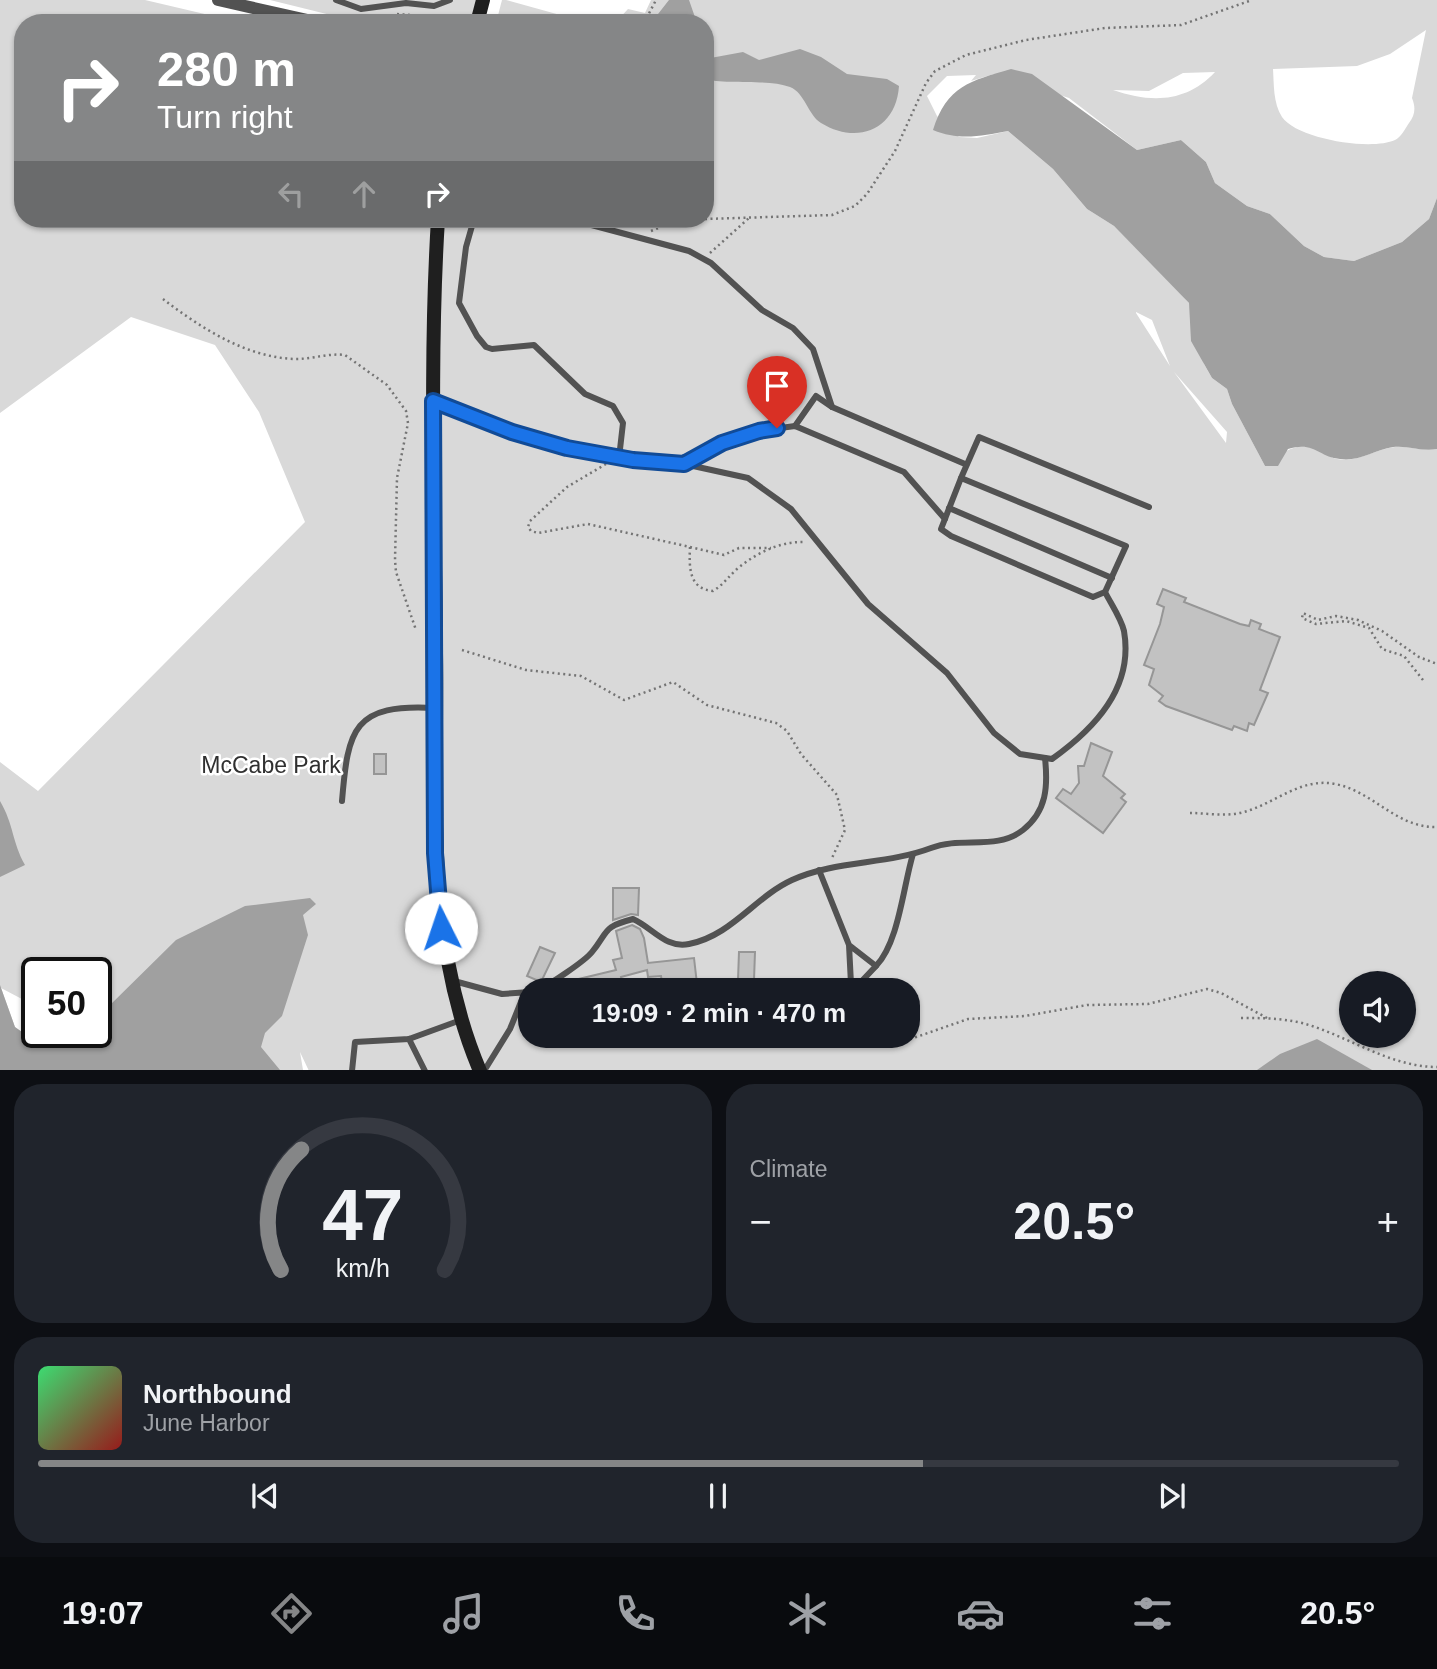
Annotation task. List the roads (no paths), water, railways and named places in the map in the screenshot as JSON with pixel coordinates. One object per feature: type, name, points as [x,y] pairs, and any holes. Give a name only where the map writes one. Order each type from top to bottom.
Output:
[{"type":"main road","points":[[438,228],[433,401],[435,853],[441,928],[451,980],[461,1020],[482,1070]]},
{"type":"street","points":[[218,0],[281,14]]},
{"type":"lane","points":[[336,0],[360,9],[406,3],[434,6],[450,0]]},
{"type":"lane","points":[[471,228],[466,247],[459,303],[477,336],[486,347],[492,349],[534,345],[585,394],[612,406],[623,423],[618,458]]},
{"type":"lane","points":[[606,228],[689,251],[711,263],[762,310],[793,328],[813,349],[832,407]]},
{"type":"lane","points":[[796,426],[816,396],[832,407],[965,464]]},
{"type":"lane","points":[[433,401],[512,432],[567,448],[618,458],[684,464],[748,478],[791,509],[868,604],[947,673],[994,733],[1020,754],[1052,759],[1089,730],[1116,695],[1124,665],[1124,630],[1105,592]]},
{"type":"lane","points":[[684,464],[722,443],[746,435],[796,426],[904,472],[945,519]]},
{"type":"lane","points":[[961,478],[1126,546],[1105,592],[1093,597],[951,536],[941,528],[965,464],[979,437],[1149,507]]},
{"type":"lane","points":[[949,508],[1112,578]]},
{"type":"lane","points":[[342,801],[346,751],[356,729],[369,717],[394,710],[436,708]]},
{"type":"lane","points":[[555,978],[593,952],[599,938],[616,923],[633,919],[674,946],[690,944],[717,935],[779,887],[819,870],[913,854],[958,841],[1004,841],[1023,830],[1038,813],[1048,788],[1045,758]]},
{"type":"lane","points":[[819,870],[849,945],[851,984],[867,977],[885,957],[892,940],[913,854]]},
{"type":"lane","points":[[849,945],[876,966]]},
{"type":"lane","points":[[451,980],[502,994],[518,993]]},
{"type":"lane","points":[[482,1070],[510,1029],[518,1012]]},
{"type":"lane","points":[[352,1070],[355,1042],[409,1039],[461,1020]]},
{"type":"lane","points":[[409,1039],[425,1070]]},
{"type":"park label","name":"McCabe Park","points":[[271,765]]}]
